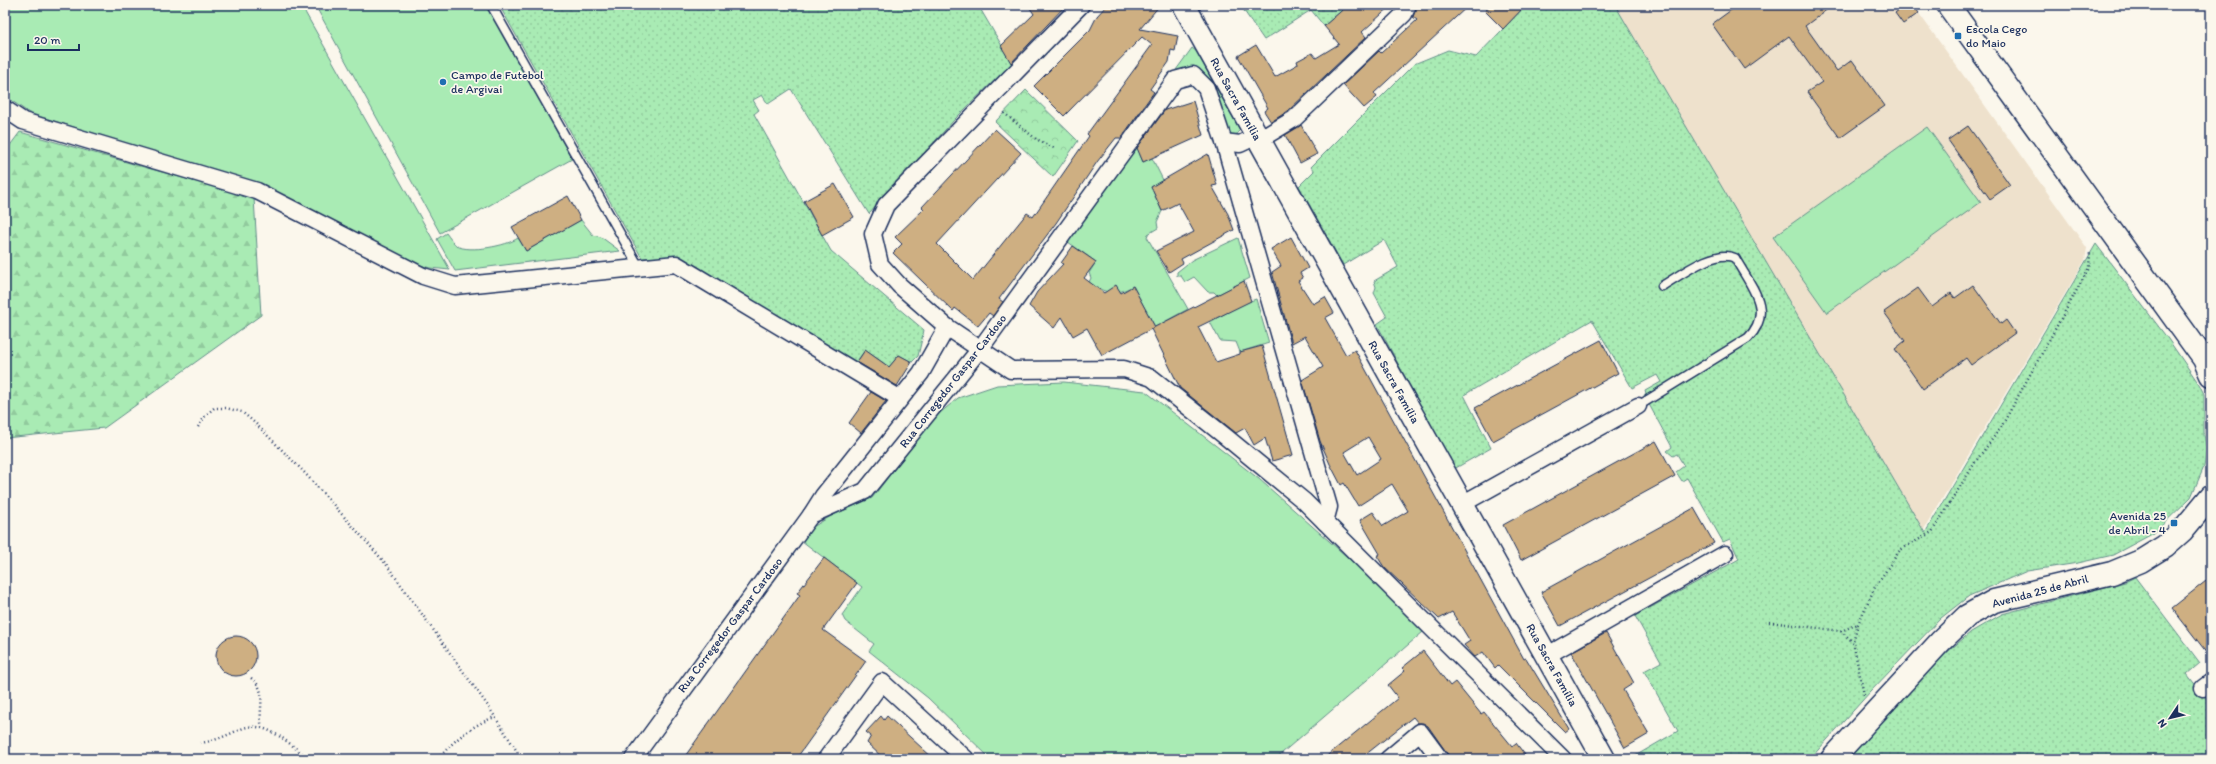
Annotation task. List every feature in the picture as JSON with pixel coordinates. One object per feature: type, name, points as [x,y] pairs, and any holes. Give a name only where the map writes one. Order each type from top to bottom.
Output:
[{"type":"street","points":[[1081,5],[886,205],[873,234],[880,264],[899,285],[947,327],[1011,370],[1124,369],[1152,378],[1304,502],[1563,759]]},
{"type":"street","name":"Rua Sacra Família","points":[[1184,5],[1604,759]]},
{"type":"street","points":[[1325,522],[1329,507],[1224,142],[1240,144],[1258,138],[1294,119],[1404,14],[1408,5]]},
{"type":"street","points":[[1948,5],[2209,366]]},
{"type":"street","name":"Rua Corregedor Gaspar Cardoso","points":[[633,759],[811,516],[865,492],[980,349],[1176,80],[1193,75],[1206,88],[1224,142]]},
{"type":"street","points":[[5,109],[23,121],[257,191],[423,276],[455,286],[676,264],[899,398]]},
{"type":"street","points":[[811,516],[823,496],[899,398],[921,373],[947,327]]},
{"type":"street","points":[[1462,504],[1638,406]]},
{"type":"street","name":"Avenida 25 de Abril","points":[[1832,759],[1941,641],[1967,616],[1994,601],[2112,573],[2141,561],[2165,546],[2182,531],[2211,496]]},
{"type":"street","points":[[1546,656],[1725,554]]},
{"type":"street","points":[[826,759],[882,682],[966,759]]},
{"type":"street","points":[[1388,759],[1420,732],[1440,759]]},
{"type":"lane","points":[[491,5],[639,268]]},
{"type":"lane","points":[[1638,406],[1748,338],[1757,329],[1760,322],[1761,313],[1758,299],[1735,258],[1729,254],[1711,258],[1662,286]]},
{"type":"path","points":[[1004,113],[1036,139],[1054,148]]},
{"type":"path","points":[[1866,701],[1853,642],[1858,624],[1875,587],[1900,550],[1932,532],[1976,462],[2000,429],[2089,268],[2090,251]]},
{"type":"path","points":[[198,427],[206,415],[214,408],[226,408],[242,412],[255,422],[302,470],[386,564],[495,717],[522,759]]},
{"type":"path","points":[[1769,622],[1841,631],[1858,624]]},
{"type":"path","points":[[1841,631],[1853,642]]},
{"type":"path","points":[[250,678],[259,688],[262,695],[260,715],[262,727]]},
{"type":"path","points":[[438,759],[451,745],[478,723],[495,717]]},
{"type":"path","points":[[200,743],[214,742],[250,726],[262,727],[308,759]]},
{"type":"shaded area","points":[[1615,5],[1913,5],[2087,248],[2085,260],[1923,531]]},
{"type":"green space","points":[[5,5],[301,5],[450,270],[430,268],[416,264],[258,185],[29,113],[5,96]]},
{"type":"green space","name":"Campo de Futebol de Argivai","points":[[315,5],[486,5],[572,159],[440,233]]},
{"type":"green space","points":[[499,5],[978,5],[1012,63],[955,119],[869,214],[791,89],[768,104],[762,95],[753,100],[759,110],[754,114],[831,251],[924,330],[918,356],[912,362],[899,355],[889,367],[865,350],[855,364],[677,257],[642,258]]},
{"type":"green space","points":[[1240,5],[1348,5],[1324,26],[1311,10],[1264,40]]},
{"type":"green space","points":[[1526,5],[1615,5],[1925,533],[2096,244],[2168,339],[2199,384],[2204,394],[2204,435],[2207,449],[2204,467],[2191,497],[2154,533],[2113,555],[2078,563],[2027,571],[1969,596],[1941,618],[1870,692],[1810,759],[1630,759],[1678,731],[1644,671],[1661,662],[1635,616],[1739,559],[1730,539],[1723,542],[1687,478],[1682,481],[1676,472],[1684,466],[1677,454],[1673,456],[1667,451],[1672,447],[1644,395],[1646,394],[1645,391],[1661,382],[1657,375],[1632,388],[1592,320],[1464,395],[1491,448],[1454,469],[1377,324],[1387,317],[1374,293],[1376,287],[1374,281],[1398,267],[1384,240],[1343,265],[1299,186],[1314,171],[1311,167],[1414,64],[1448,50],[1476,57]]},
{"type":"green space","points":[[1192,48],[1196,51],[1240,130],[1237,133],[1239,137],[1229,136],[1215,96],[1178,74],[1176,70]]},
{"type":"green space","points":[[1026,90],[1078,141],[1053,177],[995,122]]},
{"type":"green space","points":[[1927,127],[1981,202],[1827,313],[1773,237]]},
{"type":"green space","points":[[20,132],[254,198],[261,315],[104,428],[5,438],[5,152]]},
{"type":"green space","points":[[1142,137],[1149,137],[1140,155],[1143,162],[1152,158],[1163,180],[1151,187],[1162,211],[1157,222],[1158,228],[1148,234],[1147,237],[1188,309],[1155,327],[1133,286],[1121,291],[1110,292],[1100,289],[1089,282],[1091,278],[1089,273],[1096,262],[1068,242]]},
{"type":"green space","points":[[581,220],[593,235],[601,237],[620,251],[455,271],[437,239],[446,233],[457,246],[470,249],[479,249],[506,244],[518,238],[526,251]]},
{"type":"green space","points":[[1238,238],[1250,278],[1217,295],[1214,292],[1208,292],[1194,277],[1185,282],[1181,276],[1177,276],[1177,272],[1192,260]]},
{"type":"green space","points":[[1256,299],[1269,343],[1240,352],[1236,342],[1220,341],[1210,322],[1242,304]]},
{"type":"green space","points":[[1064,382],[1145,391],[1259,479],[1364,572],[1423,632],[1275,759],[991,759],[928,698],[869,651],[874,644],[845,621],[842,615],[862,587],[802,541],[811,528],[831,516],[872,498],[934,418],[958,398],[997,385]]},
{"type":"green space","points":[[2135,577],[2200,663],[2187,674],[2211,705],[2211,759],[1859,759],[1856,757],[1846,759],[1925,671],[1971,632],[2002,614],[2125,582]]},
{"type":"building","points":[[1028,5],[1066,5],[1011,63],[1001,46],[1034,14]]},
{"type":"building","points":[[1107,5],[1160,5],[1140,29],[1178,36],[1175,51],[1171,50],[1169,62],[1150,89],[1154,92],[1121,138],[1116,138],[1097,162],[1056,223],[999,299],[1003,302],[993,316],[989,313],[978,326],[955,308],[953,311],[893,253],[902,244],[895,237],[924,209],[922,207],[995,129],[1021,153],[937,244],[973,280],[1027,213],[1033,217],[1089,136],[1087,134],[1152,45],[1142,37],[1064,116],[1034,86],[1090,30],[1097,16]]},
{"type":"building","points":[[1348,5],[1392,5],[1362,32],[1366,37],[1288,111],[1271,122],[1264,111],[1268,108],[1238,56],[1256,45],[1275,77],[1298,64],[1297,61],[1312,53],[1316,58],[1339,44],[1324,26]]},
{"type":"building","points":[[1417,5],[1469,5],[1374,93],[1377,97],[1364,108],[1343,85],[1379,51],[1381,53],[1417,20],[1413,17]]},
{"type":"building","points":[[1492,5],[1526,5],[1503,29],[1485,11]]},
{"type":"building","points":[[1738,5],[1833,5],[1805,26],[1837,71],[1852,60],[1885,106],[1840,138],[1807,92],[1822,82],[1789,36],[1744,69],[1712,24]]},
{"type":"building","points":[[1905,5],[1913,5],[1919,13],[1903,24],[1895,13]]},
{"type":"building","points":[[1193,101],[1203,135],[1143,162],[1137,148],[1165,110]]},
{"type":"building","points":[[1301,125],[1317,154],[1300,163],[1285,135]]},
{"type":"building","points":[[1968,126],[2010,185],[1990,199],[1948,140]]},
{"type":"building","points":[[1208,154],[1217,185],[1212,186],[1228,214],[1234,230],[1181,259],[1183,263],[1169,272],[1156,251],[1194,232],[1178,203],[1162,211],[1151,187]]},
{"type":"building","points":[[835,184],[854,217],[822,235],[804,201]]},
{"type":"building","points":[[568,196],[581,220],[526,251],[512,227]]},
{"type":"building","points":[[1291,237],[1308,268],[1300,273],[1303,278],[1298,281],[1313,304],[1325,297],[1334,313],[1325,318],[1346,355],[1355,350],[1524,659],[1526,658],[1569,729],[1565,732],[1498,665],[1495,668],[1483,652],[1475,657],[1464,645],[1470,641],[1452,612],[1439,619],[1384,567],[1377,556],[1380,554],[1360,520],[1373,512],[1383,526],[1408,511],[1392,484],[1358,506],[1344,483],[1341,485],[1330,464],[1320,441],[1302,380],[1323,367],[1305,336],[1292,343],[1272,272],[1281,266],[1271,249]],"holes":[[[1368,437],[1381,459],[1357,475],[1344,452]]]},
{"type":"building","points":[[1073,246],[1096,262],[1084,278],[1104,293],[1116,285],[1121,293],[1133,286],[1155,327],[1102,355],[1087,328],[1073,336],[1062,317],[1054,328],[1029,306],[1037,292],[1063,264],[1061,263]]},
{"type":"building","points":[[1244,281],[1251,301],[1198,327],[1216,362],[1240,354],[1240,352],[1262,346],[1293,455],[1272,461],[1265,438],[1254,445],[1245,428],[1236,433],[1180,388],[1151,329]]},
{"type":"building","points":[[1973,285],[2001,324],[2006,320],[2015,333],[1971,365],[1966,358],[1923,389],[1895,349],[1905,341],[1884,312],[1918,288],[1932,307],[1951,293],[1955,298]]},
{"type":"building","points":[[1601,340],[1618,373],[1493,441],[1475,408]]},
{"type":"building","points":[[865,350],[889,367],[899,355],[912,362],[897,386],[857,362]]},
{"type":"building","points":[[871,392],[886,401],[861,433],[849,423]]},
{"type":"building","points":[[1656,441],[1675,476],[1521,560],[1503,525]]},
{"type":"building","points":[[1694,508],[1714,543],[1560,626],[1541,592]]},
{"type":"building","points":[[824,558],[857,583],[823,630],[866,661],[796,759],[683,759],[800,595],[797,593]]},
{"type":"building","points":[[2211,577],[2211,658],[2172,608]]},
{"type":"building","points":[[1606,633],[1634,683],[1623,690],[1649,734],[1625,748],[1571,652]]},
{"type":"building","points":[[240,636],[247,639],[253,645],[256,656],[255,664],[247,673],[240,676],[232,676],[225,673],[217,664],[216,652],[219,645],[228,637]]},
{"type":"building","points":[[1423,651],[1450,686],[1455,682],[1481,714],[1484,712],[1512,746],[1516,743],[1528,759],[1451,759],[1428,726],[1423,723],[1418,723],[1413,717],[1360,759],[1323,759],[1398,698],[1388,685],[1405,671],[1402,668]]},
{"type":"building","points":[[881,716],[884,720],[887,716],[934,759],[884,759],[867,743],[871,736],[866,732]]},
{"type":"place","name":"Escola Cego do Maio","points":[[1958,36]]},
{"type":"place","name":"Campo de Futebol de Argivai","points":[[443,82]]},
{"type":"place","name":"Avenida 25 de Abril - 4","points":[[2174,523]]}]
